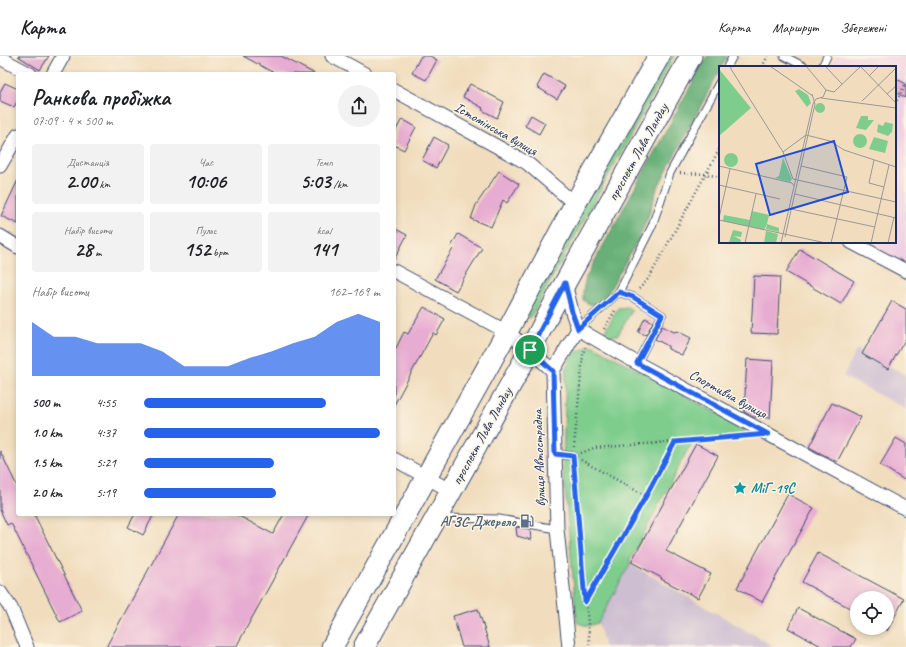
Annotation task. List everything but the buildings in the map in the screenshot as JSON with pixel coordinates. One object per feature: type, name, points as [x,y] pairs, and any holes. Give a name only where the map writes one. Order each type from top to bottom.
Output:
[{"type":"main road","name":"проспект Льва Ландау","points":[[332,647],[507,332],[575,204],[659,56]]},
{"type":"main road","name":"проспект Льва Ландау","points":[[364,647],[530,350],[565,283],[691,56]]},
{"type":"street","points":[[54,72],[63,56]]},
{"type":"street","points":[[332,56],[361,72]]},
{"type":"street","points":[[0,58],[26,72]]},
{"type":"street","name":"Істомінська вулиця","points":[[396,91],[527,163],[575,204]]},
{"type":"street","points":[[0,166],[16,138]]},
{"type":"street","points":[[0,236],[16,246]]},
{"type":"street","points":[[853,243],[906,271]]},
{"type":"street","points":[[396,272],[507,332],[553,371],[578,329],[565,283]]},
{"type":"street","name":"Спортивна вулиця","points":[[578,329],[637,363],[906,509]]},
{"type":"street","name":"вулиця Автострадна","points":[[553,371],[557,529],[569,647]]},
{"type":"street","points":[[396,460],[451,491]]},
{"type":"street","points":[[0,592],[11,608],[26,646]]},
{"type":"lane","points":[[728,66],[733,56]]},
{"type":"lane","points":[[784,56],[802,66]]},
{"type":"lane","points":[[822,66],[827,56]]},
{"type":"lane","points":[[578,329],[619,292],[652,226],[670,173],[719,83]]},
{"type":"lane","points":[[619,292],[633,297],[662,315],[637,363]]},
{"type":"lane","points":[[555,454],[573,456]]},
{"type":"lane","points":[[437,517],[499,519],[557,529]]},
{"type":"path","points":[[763,66],[768,56]]},
{"type":"path","points":[[896,102],[906,83]]},
{"type":"path","points":[[670,173],[699,174],[719,177]]},
{"type":"path","points":[[573,456],[594,448],[768,434]]},
{"type":"path","points":[[585,602],[675,442]]},
{"type":"path","points":[[573,456],[646,496]]},
{"type":"path","points":[[573,456],[590,647]]},
{"type":"shaded area","points":[[837,56],[906,56],[906,264],[867,243],[896,243],[896,66],[832,66]]},
{"type":"shaded area","points":[[857,349],[906,375],[906,409],[843,376]]},
{"type":"shaded area","points":[[630,564],[775,647],[605,647],[598,623]]},
{"type":"green space","points":[[665,56],[674,56],[530,318],[524,315]]},
{"type":"green space","points":[[707,56],[727,56],[722,66],[719,66],[719,71],[657,189],[648,217],[639,238],[603,302],[597,305],[589,304],[583,300],[586,277]]},
{"type":"green space","points":[[627,307],[632,310],[618,335],[609,336],[604,333],[618,308]]},
{"type":"green space","points":[[592,345],[744,428],[745,436],[695,440],[687,451],[630,560],[630,564],[598,623],[588,626],[577,623],[563,466],[566,368],[572,354]]},
{"type":"place","name":"МіГ-19С","points":[[740,488]]},
{"type":"place","name":"АГЗС Джерело","points":[[527,521]]},
{"type":"route","points":[[565,283],[578,329],[619,292],[633,297],[662,315],[637,363],[768,434],[675,442],[585,602],[573,456],[555,454],[553,371],[530,350],[565,283]]}]
